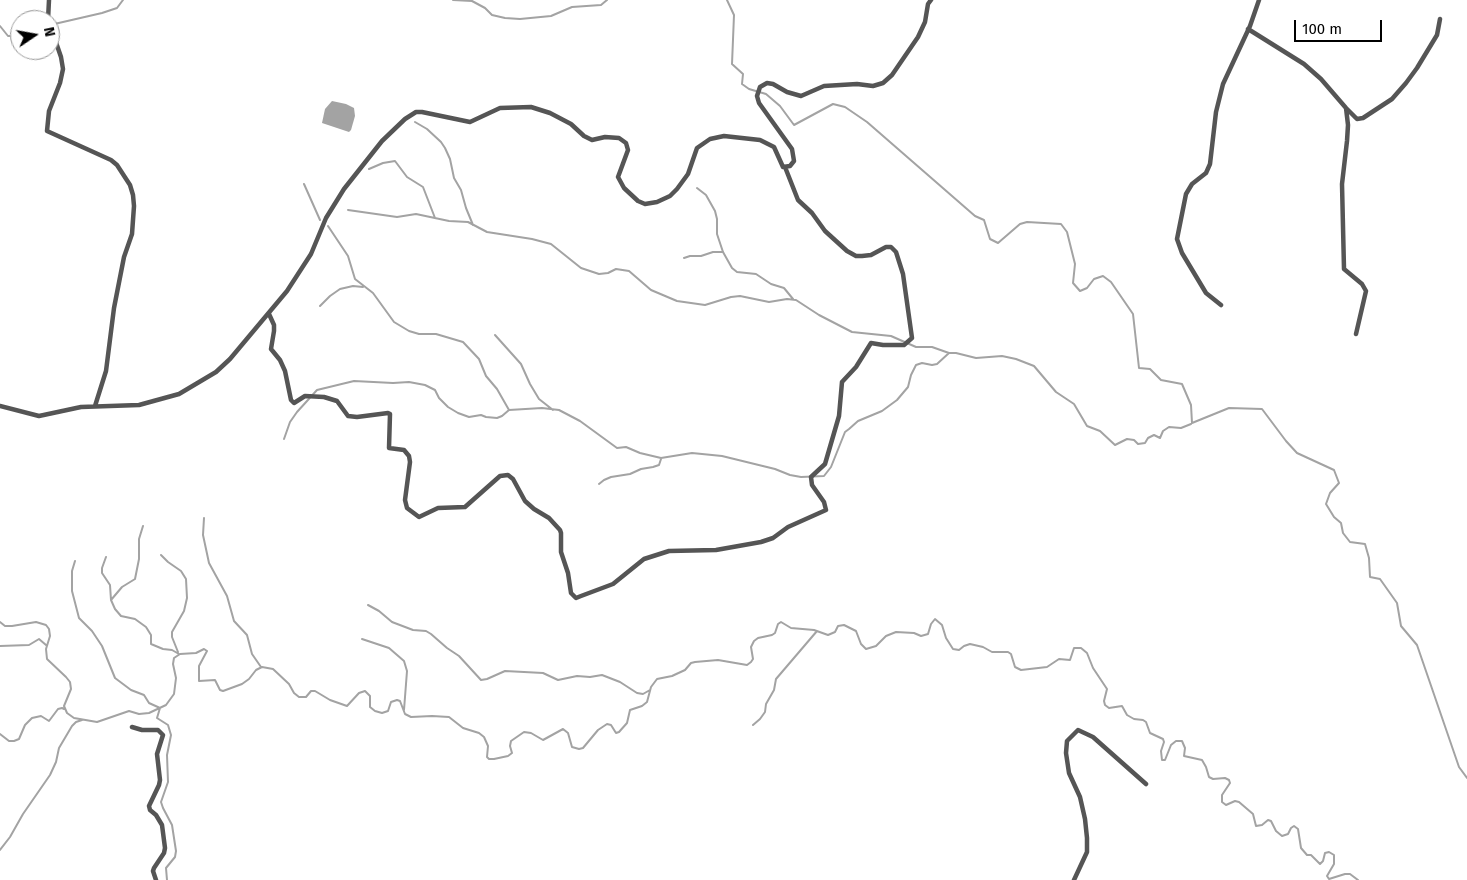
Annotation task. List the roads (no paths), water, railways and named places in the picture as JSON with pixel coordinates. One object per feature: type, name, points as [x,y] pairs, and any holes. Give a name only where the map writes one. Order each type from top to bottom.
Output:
[{"type":"street","points":[[785,167],[792,164],[794,156],[792,149],[759,103],[757,96],[760,88],[767,83],[774,84],[787,92],[801,96],[824,86],[856,84],[873,86],[883,83],[892,75],[918,37],[925,22],[928,4],[931,0]]},
{"type":"street","points":[[1221,305],[1206,293],[1182,253],[1177,238],[1186,194],[1192,184],[1206,173],[1210,164],[1213,131],[1223,84],[1259,0]]},
{"type":"street","points":[[1248,29],[1304,64],[1321,79],[1357,119],[1363,118],[1392,99],[1406,83],[1428,53],[1437,35],[1440,19]]},
{"type":"street","points":[[60,54],[63,69],[60,83],[49,111],[47,131],[112,160],[120,169],[134,195],[132,234],[124,257],[114,308],[106,371],[95,406]]},
{"type":"street","points":[[0,406],[39,416],[95,406],[139,405],[179,394],[222,367],[287,292],[311,254],[326,218],[344,189],[382,141],[405,119],[416,112],[470,122],[500,108],[531,107],[550,112],[571,124],[584,136],[592,140],[605,137],[620,138],[626,143],[628,150],[618,177],[624,188],[638,201],[645,204],[657,202],[670,196],[688,174],[697,148],[710,139],[736,136],[766,142],[776,150],[780,165],[785,167],[798,200],[812,213],[825,231],[847,251],[856,256],[862,256],[891,247],[896,252],[903,274],[912,338],[904,345],[871,343],[856,367],[842,382],[839,416],[825,464],[811,477],[812,485],[824,502],[826,510],[788,527],[773,538],[761,542],[716,550],[669,552],[644,559],[613,584],[576,598],[571,594],[568,573],[560,552],[560,530],[549,518],[525,501],[513,479],[508,475],[500,476],[465,507],[444,507],[430,511],[422,516],[415,515],[407,508],[405,500],[410,462],[409,456],[404,450],[389,448],[390,414],[348,416],[338,401],[324,397],[305,396],[294,403],[291,400],[285,371],[271,349],[274,324],[269,314]]},
{"type":"street","points":[[1346,108],[1348,125],[1342,184],[1344,269],[1362,284],[1366,290],[1356,334]]},
{"type":"street","points":[[132,727],[142,730],[158,730],[163,735],[157,754],[160,780],[149,806],[162,825],[165,848],[164,854],[153,871],[156,880]]},
{"type":"street","points":[[1074,880],[1087,852],[1085,818],[1080,797],[1069,773],[1066,753],[1067,741],[1078,730],[1093,737],[1146,784]]},
{"type":"waterway","points":[[60,23],[117,8],[123,0]]},
{"type":"waterway","points":[[453,0],[472,1],[485,8],[492,15],[520,19],[551,16],[572,7],[601,5],[607,0]]},
{"type":"waterway","points":[[727,0],[734,15],[732,64],[743,74],[742,84],[749,89],[766,94],[780,106],[794,125],[833,104],[845,107],[867,122],[975,216],[984,220],[990,239],[998,243],[1020,224],[1027,222],[1061,224],[1067,232],[1075,264],[1073,283],[1080,291],[1087,288],[1094,279],[1103,276],[1111,282],[1133,314],[1139,368],[1150,369],[1161,380],[1182,384],[1191,405],[1192,423],[1229,408],[1262,409],[1297,453],[1334,470],[1339,483],[1330,493],[1326,504],[1334,517],[1341,523],[1343,533],[1350,542],[1365,544],[1369,558],[1370,577],[1380,579],[1397,603],[1401,626],[1417,645],[1459,767],[1467,778]]},
{"type":"waterway","points":[[0,26],[10,36]]},
{"type":"waterway","points":[[415,122],[427,129],[445,148],[450,159],[454,178],[461,190],[473,225]]},
{"type":"waterway","points":[[369,169],[383,163],[395,161],[407,177],[423,187],[435,218]]},
{"type":"waterway","points":[[304,184],[320,220]]},
{"type":"waterway","points":[[697,188],[706,195],[715,211],[717,234],[723,252],[732,268],[737,272],[756,274],[771,284],[784,288],[793,299]]},
{"type":"waterway","points":[[348,210],[397,217],[416,214],[449,221],[468,222],[487,232],[551,244],[581,268],[599,274],[608,273],[616,269],[629,271],[651,290],[677,301],[705,305],[740,296],[769,302],[787,299],[796,300],[819,315],[852,332],[891,336],[916,347],[932,347],[949,353],[976,358],[1002,356],[1016,359],[1034,366],[1056,392],[1074,404],[1087,426],[1100,431],[1115,445],[1127,439],[1134,440],[1138,444],[1145,443],[1148,438],[1154,435],[1160,438],[1163,431],[1169,427],[1181,428],[1191,424]]},
{"type":"waterway","points":[[328,226],[348,256],[355,279],[373,293],[394,322],[409,331],[419,334],[436,334],[463,342],[479,359],[486,376],[497,389],[509,410],[542,408],[559,410],[580,421],[617,448],[626,447],[640,453],[661,458],[692,453],[722,456],[775,469],[790,475],[801,477],[824,476],[831,467],[845,432],[858,421],[882,411],[897,400],[908,387],[916,365],[922,363],[937,364],[949,353]]},
{"type":"waterway","points":[[684,258],[722,252]]},
{"type":"waterway","points":[[320,306],[340,289],[353,286],[363,287]]},
{"type":"waterway","points":[[495,335],[521,364],[539,399],[553,410]]},
{"type":"waterway","points":[[284,439],[290,422],[317,390],[354,381],[409,382],[425,385],[435,390],[439,398],[448,407],[469,417],[481,415],[497,418],[509,410]]},
{"type":"waterway","points":[[599,484],[611,477],[630,474],[641,469],[659,465],[661,459]]},
{"type":"waterway","points":[[204,518],[203,535],[209,563],[227,596],[234,621],[247,635],[252,654],[261,667]]},
{"type":"waterway","points":[[111,600],[122,587],[135,579],[139,559],[139,539],[143,526]]},
{"type":"waterway","points":[[161,555],[181,571],[186,579],[187,598],[184,611],[172,632],[178,652]]},
{"type":"waterway","points":[[106,557],[102,573],[110,585],[111,600],[115,609],[121,616],[135,619],[146,627],[151,635],[151,644],[179,654]]},
{"type":"waterway","points":[[75,561],[72,571],[72,591],[79,618],[92,631],[102,646],[115,678],[131,690],[144,695],[149,703],[160,708],[157,718],[168,725],[171,735],[167,755],[168,782],[161,802],[172,825],[176,851],[175,857],[166,868],[167,880]]},
{"type":"waterway","points":[[368,605],[392,622],[431,634],[459,656],[481,680],[505,671],[543,673],[558,680],[577,676],[590,677],[602,675],[620,682],[637,693],[643,694],[650,690]]},
{"type":"waterway","points":[[0,622],[5,626],[36,622],[46,625],[50,636],[46,649],[47,659],[70,682],[71,689],[64,706],[67,713],[74,718],[97,722],[129,711],[139,714],[149,713],[166,705],[174,694],[176,678],[173,664],[174,658],[180,654],[196,653],[204,649],[207,651],[199,666],[199,681],[215,680],[220,690],[223,691],[242,684],[256,670],[262,667],[273,669],[289,684],[294,693],[299,697],[306,697],[311,691],[315,691],[330,700],[347,706],[359,693],[365,691],[370,696],[370,707],[375,711],[382,713],[388,711],[391,702],[397,700],[400,701],[405,714],[411,717],[449,717],[463,728],[479,733],[484,737],[488,746],[487,757],[494,759],[508,756],[512,753],[511,741],[524,732],[531,733],[543,740],[563,729],[568,733],[572,747],[579,749],[583,748],[598,730],[607,724],[611,725],[616,733],[619,732],[627,723],[630,710],[647,702],[651,687],[657,679],[672,676],[685,670],[691,663],[695,662],[718,660],[747,665],[753,659],[751,647],[754,641],[775,633],[778,624],[781,622],[791,628],[814,630],[828,635],[835,632],[838,626],[844,625],[856,631],[861,644],[866,649],[876,646],[886,636],[896,632],[914,633],[921,636],[928,634],[931,624],[935,619],[942,625],[946,638],[953,649],[959,650],[970,644],[983,647],[992,652],[1008,652],[1011,654],[1015,667],[1021,670],[1047,667],[1059,659],[1070,660],[1074,648],[1081,648],[1087,653],[1093,668],[1107,689],[1105,705],[1109,708],[1122,706],[1127,715],[1146,722],[1150,733],[1163,739],[1162,760],[1165,760],[1171,745],[1176,741],[1182,741],[1185,748],[1184,756],[1202,760],[1209,777],[1229,780],[1230,783],[1222,795],[1222,802],[1226,805],[1235,801],[1239,802],[1253,814],[1256,826],[1262,825],[1268,820],[1271,821],[1276,831],[1282,836],[1288,834],[1294,826],[1298,829],[1301,848],[1307,855],[1311,855],[1320,864],[1325,853],[1329,852],[1334,855],[1334,864],[1327,876],[1329,879],[1350,874],[1358,880]]},
{"type":"waterway","points":[[753,725],[765,712],[766,704],[774,690],[776,679],[817,631]]},
{"type":"waterway","points":[[0,646],[29,645],[39,639],[46,645]]},
{"type":"waterway","points":[[362,639],[389,648],[404,661],[407,671],[404,710]]},
{"type":"waterway","points":[[0,734],[9,741],[14,741],[19,739],[25,725],[32,718],[41,716],[49,721],[58,709],[64,709]]},
{"type":"waterway","points":[[0,850],[50,775],[56,762],[59,748],[72,726],[82,720]]}]
